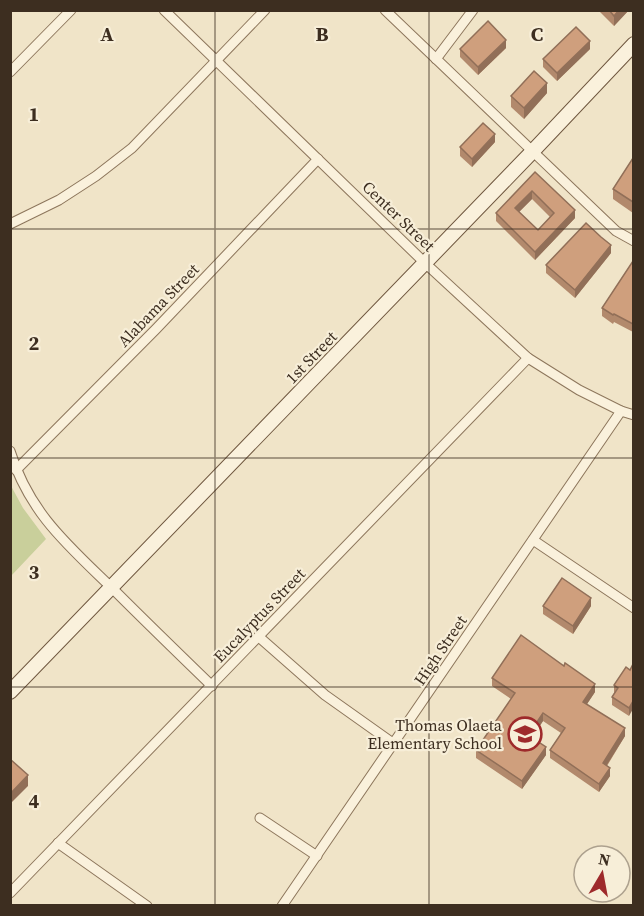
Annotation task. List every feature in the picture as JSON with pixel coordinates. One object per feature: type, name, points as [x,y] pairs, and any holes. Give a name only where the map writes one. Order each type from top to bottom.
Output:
[{"type":"street","points":[[10,72],[71,10]]},
{"type":"street","name":"Center Street","points":[[164,10],[425,263],[528,358],[579,390],[633,415]]},
{"type":"street","points":[[10,224],[59,200],[96,176],[132,148],[265,10]]},
{"type":"street","points":[[385,10],[616,231],[633,241]]},
{"type":"street","points":[[436,59],[473,10]]},
{"type":"street","name":"1st Street","points":[[10,692],[532,152],[633,44]]},
{"type":"street","name":"Alabama Street","points":[[16,470],[156,329],[318,159]]},
{"type":"street","name":"Eucalyptus Street","points":[[10,893],[528,358]]},
{"type":"street","name":"High Street","points":[[282,906],[621,411]]},
{"type":"street","points":[[10,450],[16,470],[30,498],[45,520],[71,549],[212,686]]},
{"type":"street","points":[[533,540],[633,608]]},
{"type":"street","points":[[259,637],[325,695],[394,744]]},
{"type":"street","points":[[260,818],[316,856]]},
{"type":"street","points":[[58,843],[147,906]]},
{"type":"green space","points":[[10,484],[23,508],[46,539],[11,576]]},
{"type":"building","points":[[609,10],[619,10],[614,16]]},
{"type":"building","points":[[488,21],[506,40],[478,67],[460,49]]},
{"type":"building","points":[[576,27],[590,41],[557,73],[543,59]]},
{"type":"building","points":[[534,71],[547,83],[524,108],[511,96]]},
{"type":"building","points":[[483,123],[495,134],[472,159],[460,147]]},
{"type":"building","points":[[633,158],[633,202],[613,189]]},
{"type":"building","points":[[535,172],[575,210],[535,252],[496,213]],"holes":[[[532,191],[554,213],[538,230],[515,208]]]},
{"type":"building","points":[[586,223],[611,245],[575,290],[546,265]]},
{"type":"building","points":[[633,261],[633,324],[602,308]]},
{"type":"building","points":[[562,578],[591,598],[573,626],[543,606]]},
{"type":"building","points":[[521,635],[564,666],[565,663],[595,684],[583,702],[625,728],[603,763],[610,768],[599,784],[550,750],[565,728],[543,713],[528,735],[546,747],[522,781],[476,750],[515,693],[492,678]]},
{"type":"building","points":[[633,664],[633,701],[629,708],[612,697],[618,688],[614,685],[626,667],[630,670]]},
{"type":"building","points":[[10,759],[28,775],[10,794]]},
{"type":"place","name":"Thomas Olaeta Elementary School","points":[[525,734]]}]
